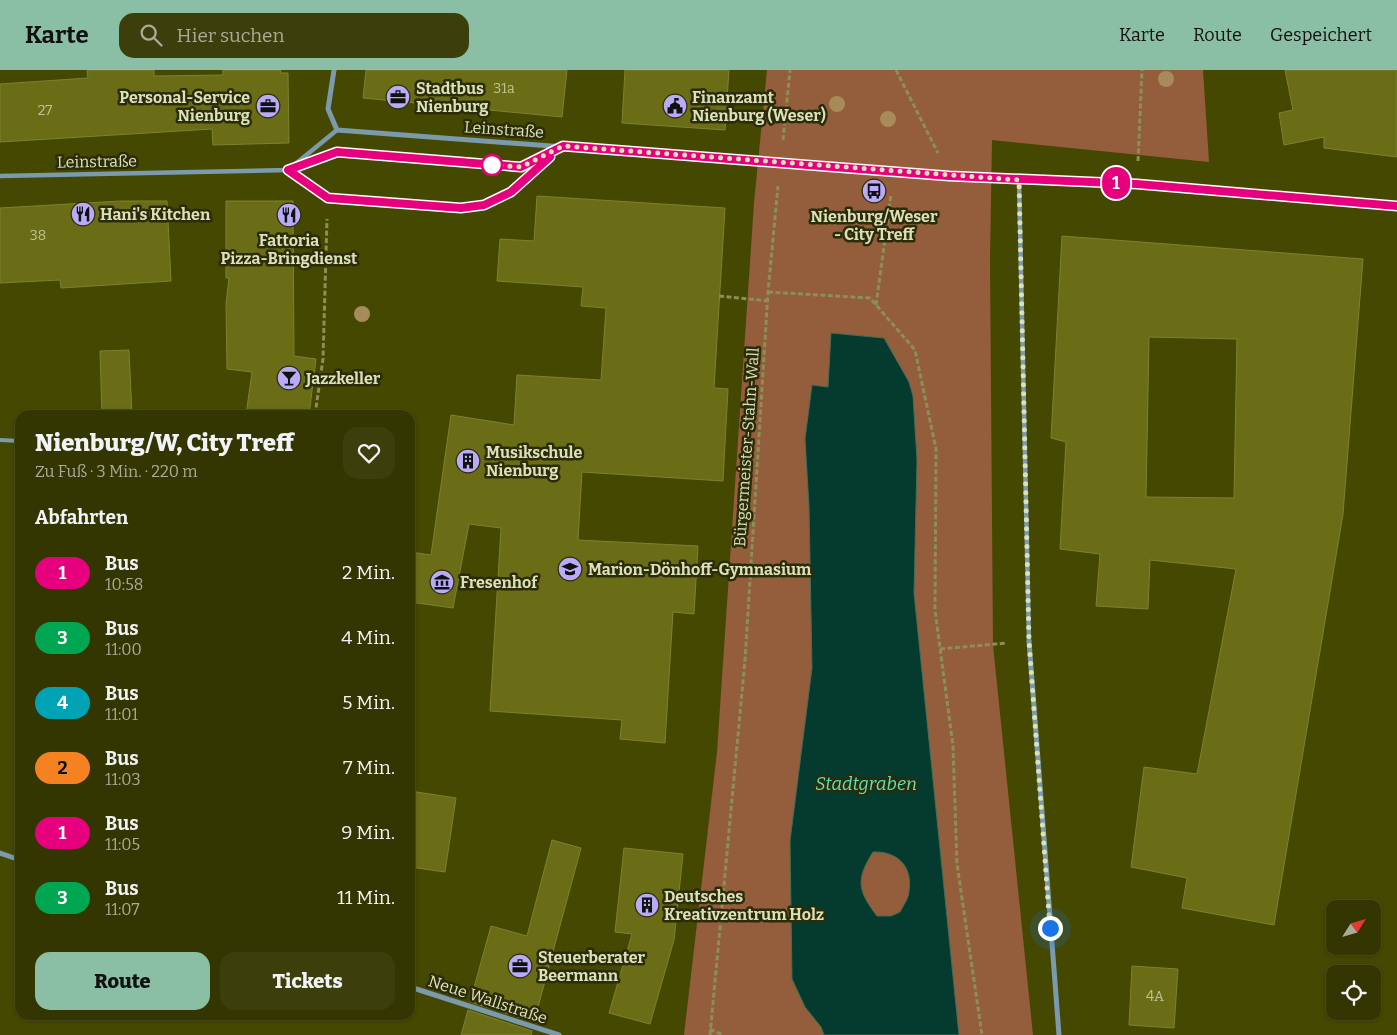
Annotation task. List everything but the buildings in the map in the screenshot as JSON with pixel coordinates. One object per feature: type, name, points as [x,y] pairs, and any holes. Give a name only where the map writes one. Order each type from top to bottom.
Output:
[{"type":"street","points":[[288,170],[337,130],[328,109],[334,70]]},
{"type":"street","name":"Leinstraße","points":[[337,130],[949,176],[1137,184],[1397,206]]},
{"type":"street","name":"Leinstraße","points":[[0,176],[288,170]]},
{"type":"street","points":[[1019,180],[1029,641],[1059,1035]]},
{"type":"street","points":[[0,853],[15,858]]},
{"type":"street","name":"Neue Wallstraße","points":[[415,989],[559,1035]]},
{"type":"lane","points":[[288,170],[337,152],[521,167],[563,146]]},
{"type":"lane","points":[[288,170],[328,198],[461,208],[484,205],[511,192],[563,146]]},
{"type":"lane","points":[[0,440],[15,441]]},
{"type":"path","name":"Bürgermeister-Stahn-Wall","points":[[710,1035],[745,660],[768,292],[790,70]]},
{"type":"path","points":[[896,70],[949,176]]},
{"type":"path","points":[[1137,184],[1142,70]]},
{"type":"path","points":[[876,305],[894,172]]},
{"type":"path","points":[[317,410],[324,359],[328,198]]},
{"type":"path","points":[[768,292],[870,298],[916,350],[936,449],[935,610],[953,746],[957,864],[982,1035]]},
{"type":"path","points":[[719,296],[768,301]]},
{"type":"path","points":[[940,649],[994,645]]},
{"type":"path","points":[[710,1029],[722,1035]]},
{"type":"shaded area","points":[[767,70],[1203,70],[1209,162],[992,140],[990,260],[993,645],[1033,1035],[684,1035],[717,752],[754,203]]},
{"type":"water","name":"Stadtgraben","points":[[831,333],[884,338],[909,382],[913,396],[917,460],[914,593],[959,1035],[824,1035],[821,1027],[805,1007],[792,979],[790,841],[812,668],[809,506],[805,439],[812,385],[828,387]],"holes":[[[873,852],[882,852],[896,857],[906,867],[910,882],[909,894],[900,912],[891,916],[877,916],[870,907],[862,891],[861,884],[867,861]]]},
{"type":"bus line","name":"1","points":[[550,157],[511,192],[484,205],[461,208],[328,198],[288,170],[337,152],[521,167],[563,146],[949,176],[1137,184],[1397,206]]},
{"type":"place","name":"Stadtbus Nienburg","points":[[398,97]]},
{"type":"place","name":"Personal-Service Nienburg","points":[[268,106]]},
{"type":"place","name":"Finanzamt Nienburg (Weser)","points":[[675,106]]},
{"type":"place","name":"Nienburg/Weser - City Treff","points":[[874,191]]},
{"type":"place","name":"Hani's Kitchen","points":[[83,214]]},
{"type":"place","name":"Fattoria Pizza-Bringdienst","points":[[289,215]]},
{"type":"place","name":"Jazzkeller","points":[[289,378]]},
{"type":"place","name":"Musikschule Nienburg","points":[[468,461]]},
{"type":"place","name":"Marion-Dönhoff-Gymnasium","points":[[570,569]]},
{"type":"place","name":"Fresenhof","points":[[442,582]]},
{"type":"place","name":"Deutsches Kreativzentrum Holz","points":[[647,905]]},
{"type":"place","name":"Steuerberater Beermann","points":[[520,966]]},
{"type":"route","points":[[492,165],[521,167],[563,146],[1019,180],[1029,641],[1050,928]]}]
